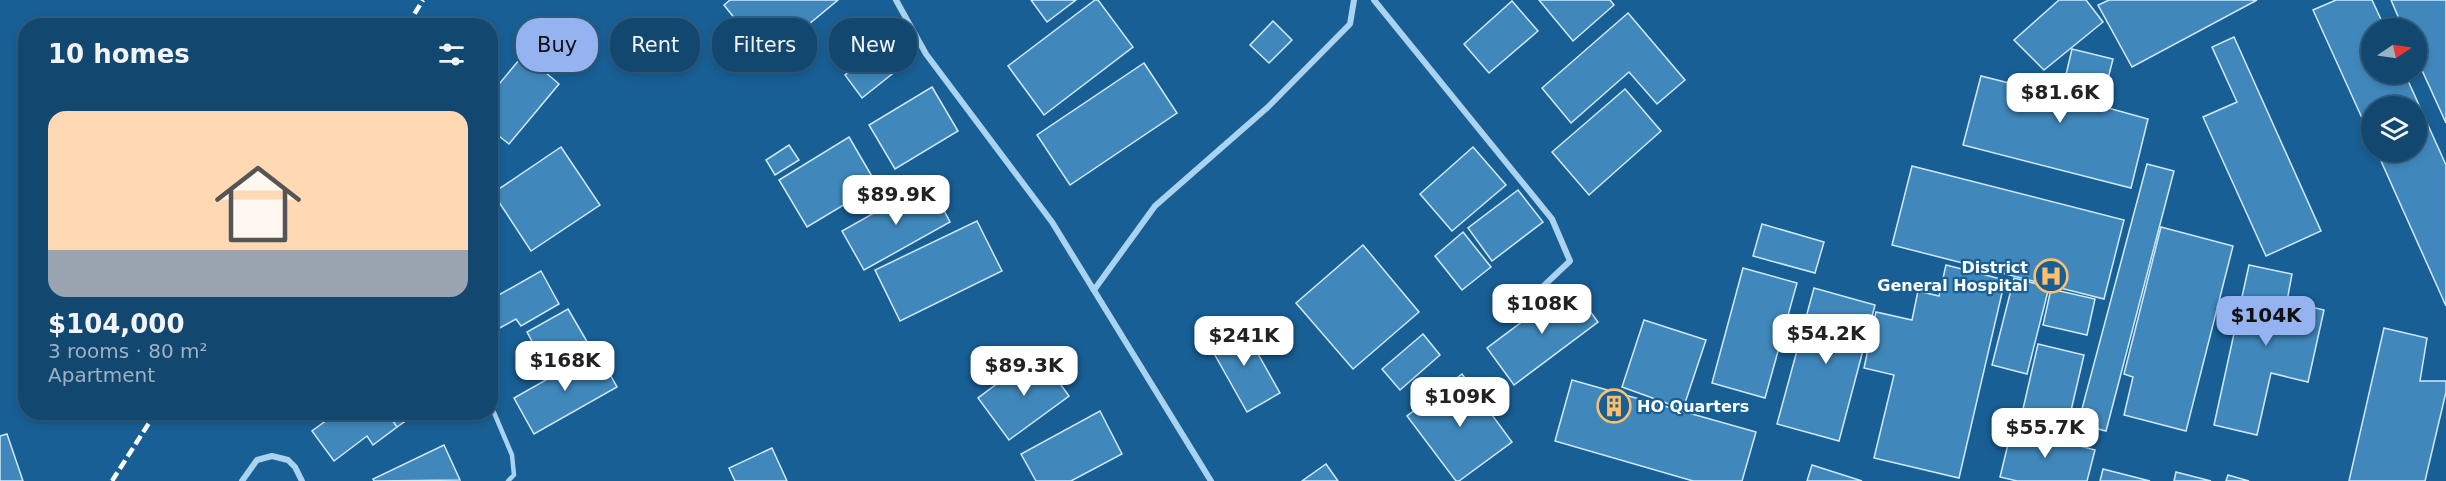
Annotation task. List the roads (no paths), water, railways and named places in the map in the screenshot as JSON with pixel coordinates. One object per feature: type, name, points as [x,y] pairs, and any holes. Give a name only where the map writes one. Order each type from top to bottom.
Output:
[{"type":"street","points":[[896,0],[926,54],[1052,222],[1211,481]]},
{"type":"street","points":[[1094,290],[1155,206],[1268,107],[1350,24],[1354,0]]},
{"type":"street","points":[[1374,0],[1552,219],[1570,261],[1519,309]]},
{"type":"street","points":[[242,481],[257,460],[272,456],[288,460],[295,467],[302,481]]},
{"type":"lane","points":[[497,420],[512,455],[514,475],[508,481]]},
{"type":"railway","points":[[412,18],[423,0]]},
{"type":"railway","points":[[112,481],[151,420]]},
{"type":"place","name":"District General Hospital","points":[[2051,276]]},
{"type":"place","name":"HO Quarters","points":[[1614,406]]}]
